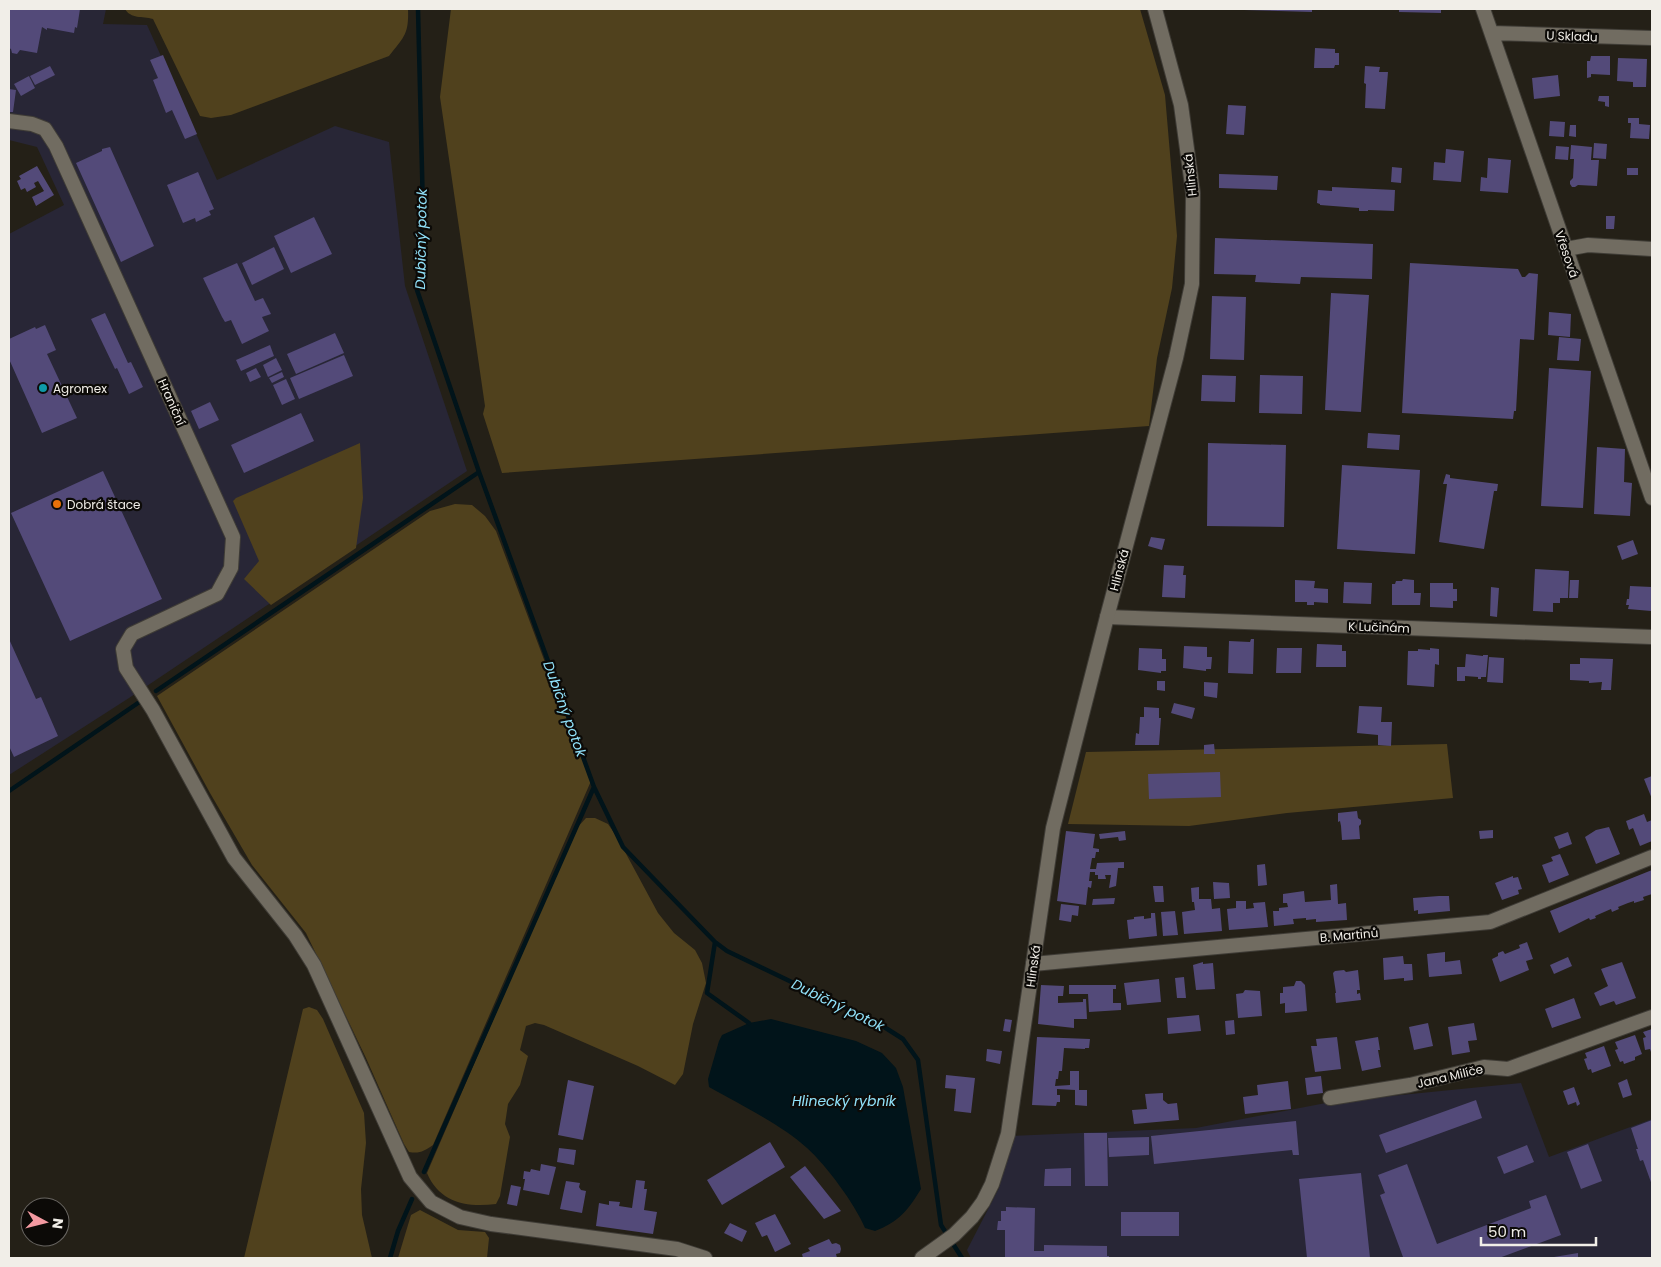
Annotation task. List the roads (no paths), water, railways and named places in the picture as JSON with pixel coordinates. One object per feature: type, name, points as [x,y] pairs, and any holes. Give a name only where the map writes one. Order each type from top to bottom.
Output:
[{"type":"street","name":"Hlinská","points":[[922,1258],[949,1239],[972,1217],[983,1202],[992,1184],[1008,1134],[1053,828],[1106,617],[1176,358],[1192,284],[1193,193],[1181,105],[1155,9]]},
{"type":"street","name":"Vřesová","points":[[1484,9],[1652,498]]},
{"type":"street","name":"U Skladu","points":[[1492,33],[1652,38]]},
{"type":"street","name":"Hraniční","points":[[9,121],[32,124],[45,129],[56,146],[233,536],[231,568],[217,594],[132,634],[123,649],[126,668],[153,710],[234,858],[295,935],[314,965],[410,1177],[431,1202],[460,1217],[483,1222],[677,1249],[705,1258]]},
{"type":"street","points":[[1566,249],[1588,245],[1652,249]]},
{"type":"street","name":"K Lučinám","points":[[1106,617],[1652,637]]},
{"type":"street","name":"B. Martinů","points":[[1033,964],[1490,922],[1652,857]]},
{"type":"street","name":"Jana Milíče","points":[[1330,1098],[1410,1085],[1484,1067],[1508,1069],[1652,1017]]},
{"type":"water","name":"Hlinecký rybník","points":[[771,1019],[856,1041],[882,1053],[896,1068],[903,1087],[921,1189],[907,1209],[890,1224],[875,1231],[865,1228],[839,1185],[823,1164],[807,1148],[773,1123],[709,1087],[708,1079],[722,1035],[749,1023]]},
{"type":"waterway","name":"Dubičný potok","points":[[418,9],[423,211],[417,290],[479,472],[594,787],[623,847],[715,942],[727,951],[881,1025],[903,1039],[918,1060],[941,1225],[962,1258]]},
{"type":"waterway","points":[[156,691],[479,472]]},
{"type":"waterway","points":[[9,791],[138,703]]},
{"type":"waterway","points":[[424,1172],[594,787]]},
{"type":"waterway","points":[[715,942],[707,993],[749,1023]]},
{"type":"waterway","points":[[390,1258],[398,1231],[412,1199]]},
{"type":"place","name":"Agromex","points":[[43,388]]},
{"type":"place","name":"Dobrá štace","points":[[57,504]]}]
